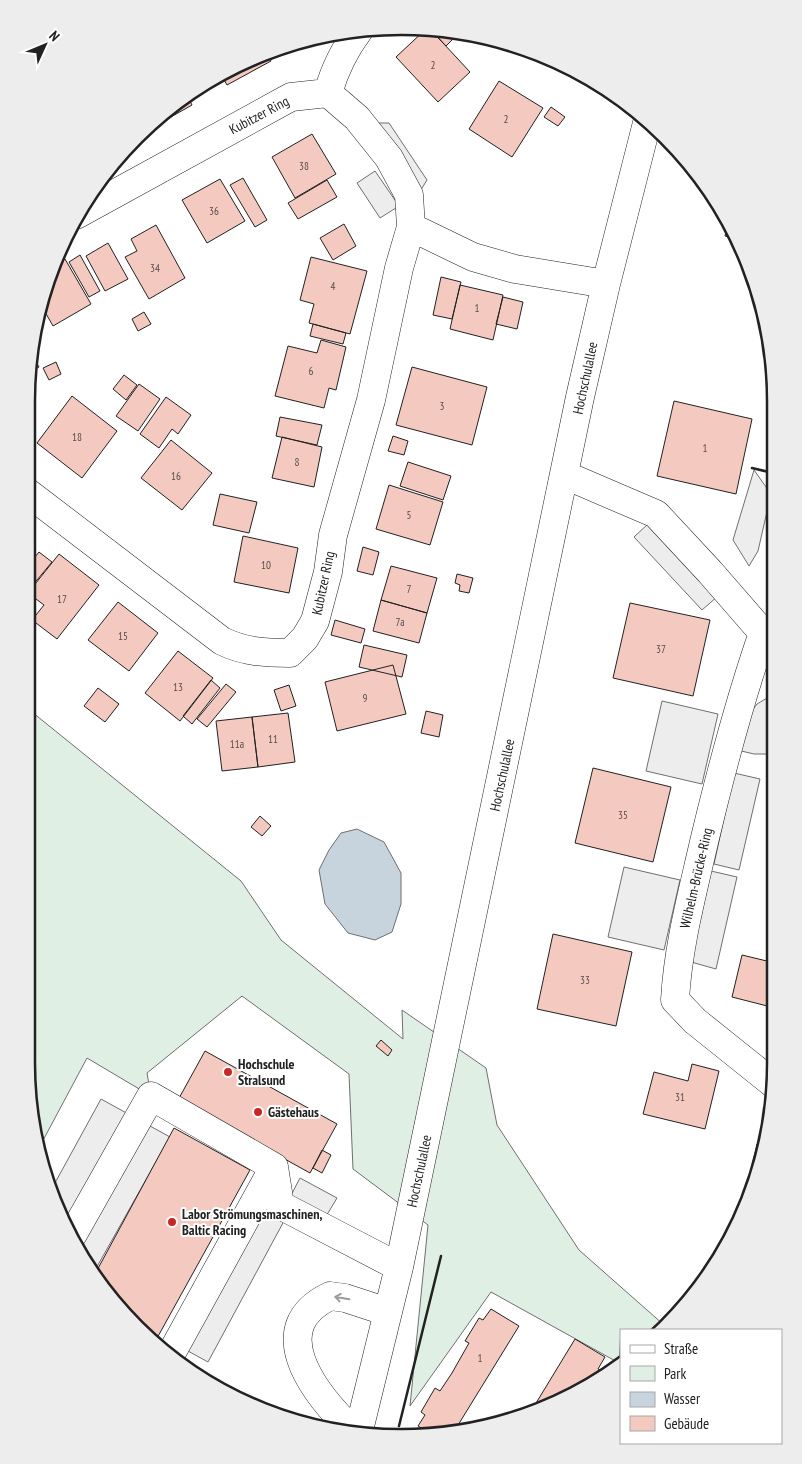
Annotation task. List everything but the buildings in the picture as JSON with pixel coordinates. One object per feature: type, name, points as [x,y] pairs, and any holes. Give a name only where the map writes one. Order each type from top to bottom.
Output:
[{"type":"street","points":[[328,93],[334,71],[343,51],[353,38]]},
{"type":"street","name":"Kubitzer Ring","points":[[35,498],[222,641],[239,649],[260,653],[290,653],[305,638],[315,621],[328,572],[333,535],[371,400],[399,268],[411,227],[409,195],[389,158],[357,118],[328,93],[291,97],[91,207]]},
{"type":"street","name":"Hochschulallee","points":[[361,1427],[400,1267],[606,284],[645,129]]},
{"type":"street","points":[[411,227],[472,257],[514,269],[606,284]]},
{"type":"street","name":"Wilhelm-Brücke-Ring","points":[[565,475],[656,514],[767,637]]},
{"type":"street","name":"Wilhelm-Brücke-Ring","points":[[766,1078],[695,1021],[675,1000],[677,966],[687,913],[730,735],[742,692],[767,640]]},
{"type":"street","points":[[75,1230],[151,1096],[274,1166]]},
{"type":"street","points":[[274,1166],[280,1205],[400,1267]]},
{"type":"street","points":[[174,1349],[274,1166]]},
{"type":"street","points":[[347,1425],[325,1403],[305,1369],[297,1346],[298,1327],[309,1310],[330,1296],[345,1298],[388,1312]]},
{"type":"green space","points":[[35,714],[241,881],[281,940],[403,1039],[402,1010],[486,1068],[497,1125],[579,1250],[660,1322],[652,1329],[620,1329],[619,1356],[614,1360],[491,1292],[410,1406],[428,1225],[353,1169],[349,1074],[242,996],[147,1073],[151,1096],[87,1058],[43,1140],[38,1111],[35,1063]]},
{"type":"shaded area","points":[[374,123],[389,123],[427,180],[419,193]]},
{"type":"shaded area","points":[[375,171],[399,206],[380,218],[357,183]]},
{"type":"shaded area","points":[[754,470],[767,488],[767,512],[758,551],[749,566],[733,540]]},
{"type":"shaded area","points":[[649,523],[718,596],[702,610],[634,537]]},
{"type":"shaded area","points":[[767,698],[767,754],[754,754],[737,750],[747,717],[757,704]]},
{"type":"shaded area","points":[[662,701],[718,714],[702,784],[646,771]]},
{"type":"shaded area","points":[[734,773],[760,779],[739,870],[714,864]]},
{"type":"shaded area","points":[[624,867],[680,880],[664,950],[608,937]]},
{"type":"shaded area","points":[[711,871],[737,877],[716,969],[691,962]]},
{"type":"shaded area","points":[[101,1099],[170,1137],[97,1266],[73,1225],[55,1183]]},
{"type":"shaded area","points":[[300,1178],[337,1198],[325,1218],[289,1199]]},
{"type":"shaded area","points":[[265,1210],[284,1221],[208,1362],[188,1351]]},
{"type":"water","points":[[357,829],[384,842],[401,873],[401,904],[392,932],[375,940],[348,933],[325,904],[319,870],[329,850],[341,833]]},
{"type":"wall","points":[[752,468],[767,472]]},
{"type":"wall","points":[[399,1426],[441,1256]]},
{"type":"place","name":"Hochschule Stralsund","points":[[228,1072]]},
{"type":"place","name":"Gästehaus","points":[[258,1112]]},
{"type":"place","name":"Labor Strömungsmaschinen, Baltic Racing","points":[[172,1222]]}]
